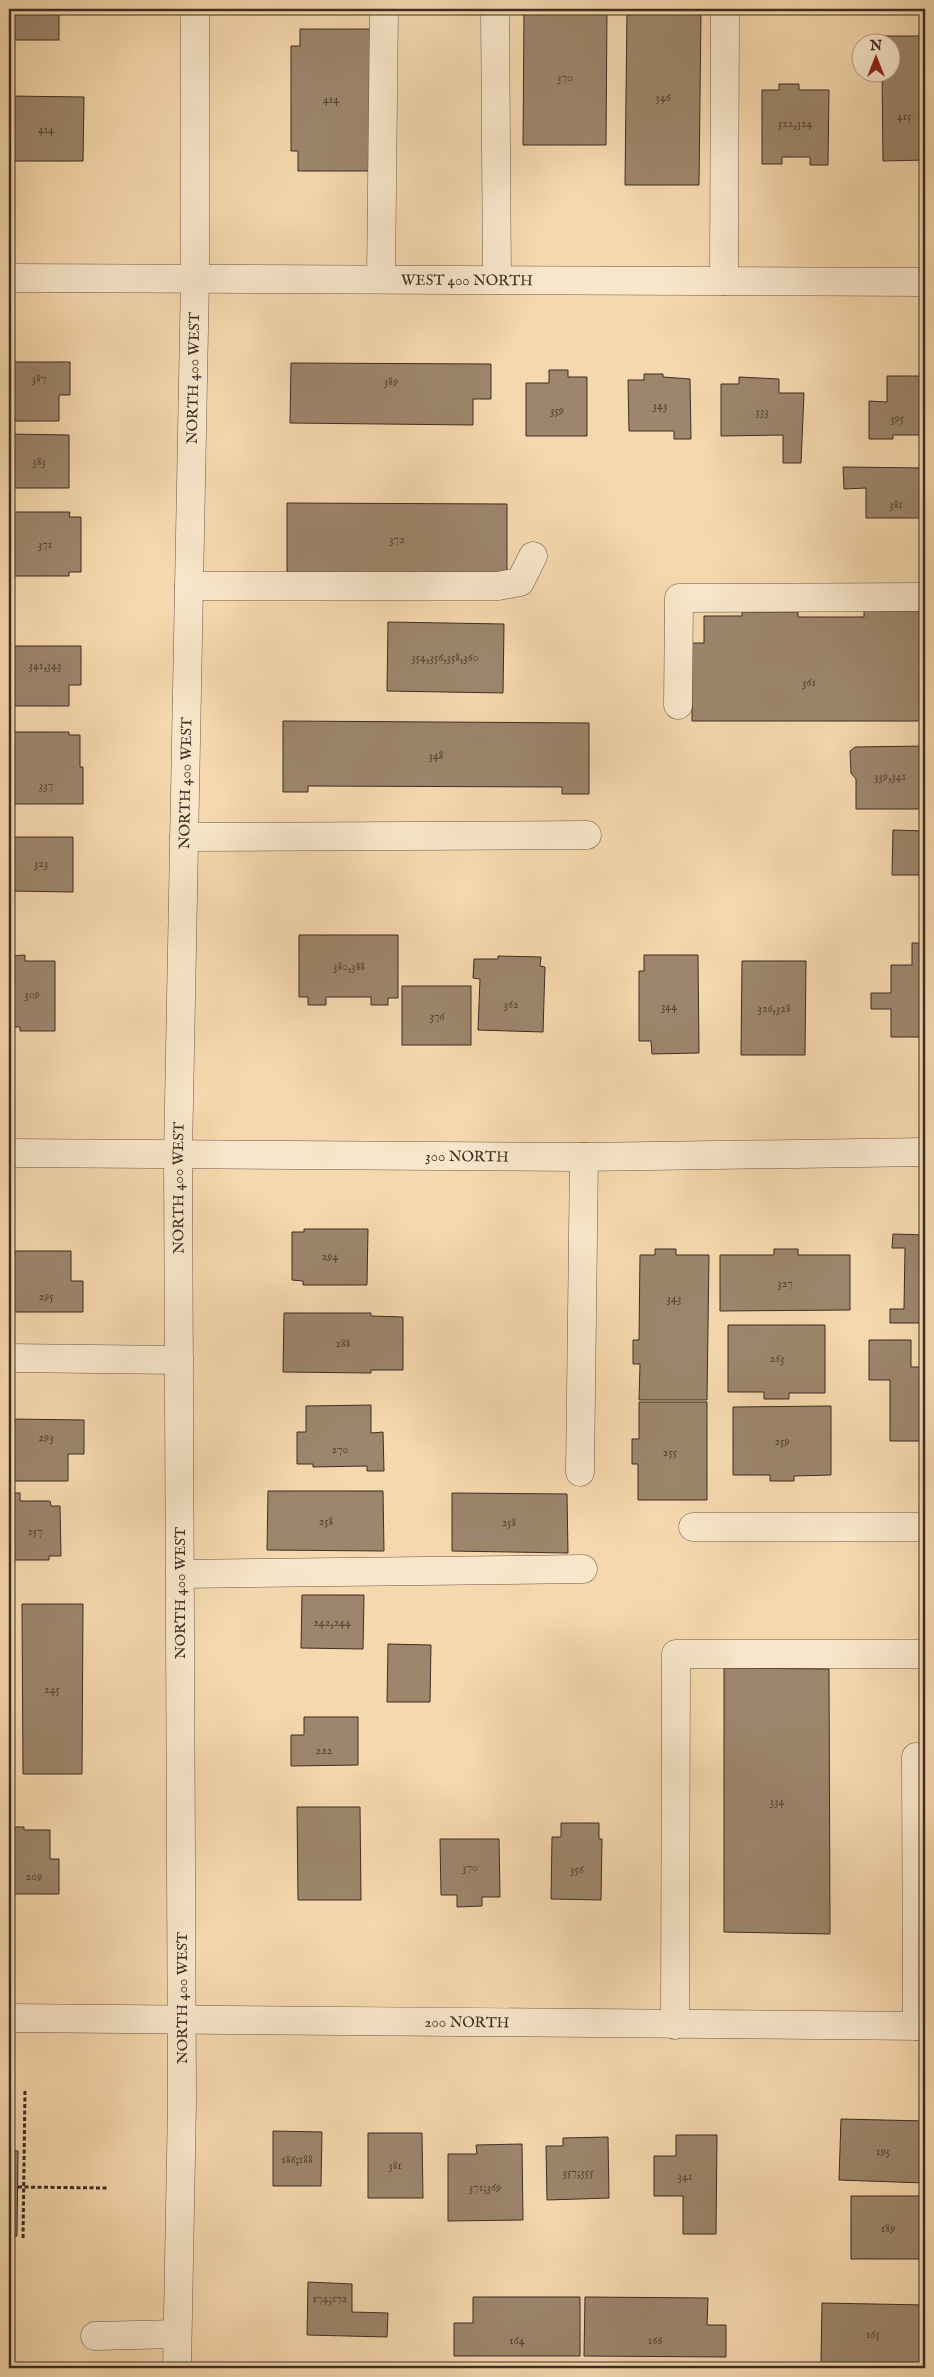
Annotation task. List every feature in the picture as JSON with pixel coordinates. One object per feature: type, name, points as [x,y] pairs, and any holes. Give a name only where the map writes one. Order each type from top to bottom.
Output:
[{"type":"street","name":"NORTH 400 WEST","points":[[176,2368],[182,2103],[178,1154],[194,278],[195,9]]},
{"type":"street","points":[[380,279],[384,9]]},
{"type":"street","points":[[495,9],[497,280]]},
{"type":"street","points":[[724,281],[725,9]]},
{"type":"street","name":"WEST 400 NORTH","points":[[9,278],[925,282]]},
{"type":"street","points":[[189,586],[498,586],[520,582],[533,556]]},
{"type":"street","points":[[678,705],[679,598],[925,597]]},
{"type":"street","points":[[184,837],[588,835]]},
{"type":"street","name":"300 NORTH","points":[[9,1153],[584,1157],[925,1152]]},
{"type":"street","points":[[580,1472],[584,1157]]},
{"type":"street","points":[[9,1358],[179,1360]]},
{"type":"street","points":[[694,1527],[925,1527]]},
{"type":"street","points":[[180,1574],[583,1569]]},
{"type":"street","points":[[675,2026],[676,1654],[925,1654]]},
{"type":"street","points":[[916,1758],[921,2026]]},
{"type":"street","name":"200 NORTH","points":[[9,2018],[675,2026],[921,2026]]},
{"type":"street","points":[[95,2336],[176,2334]]},
{"type":"path","points":[[23,2238],[25,2090]]},
{"type":"path","points":[[18,2187],[107,2188]]},
{"type":"building","points":[[9,9],[59,9],[59,40],[9,40]]},
{"type":"building","points":[[524,9],[607,9],[606,145],[523,145]]},
{"type":"building","points":[[627,9],[701,9],[699,185],[625,185]]},
{"type":"building","points":[[300,29],[371,29],[371,171],[298,171],[298,151],[291,151],[291,46],[300,46]]},
{"type":"building","points":[[902,36],[925,36],[925,160],[883,161],[882,82],[902,82]]},
{"type":"building","points":[[779,84],[799,84],[799,90],[829,90],[828,165],[810,165],[810,157],[782,157],[782,164],[762,164],[762,90],[779,90]]},
{"type":"building","points":[[9,96],[84,97],[83,161],[9,161]]},
{"type":"building","points":[[9,362],[70,362],[70,395],[59,395],[59,421],[9,421]]},
{"type":"building","points":[[291,363],[491,364],[491,399],[473,399],[473,425],[290,423]]},
{"type":"building","points":[[549,370],[568,370],[568,377],[587,377],[587,436],[526,436],[526,383],[549,383]]},
{"type":"building","points":[[644,374],[663,374],[663,377],[690,379],[691,439],[674,439],[674,431],[629,431],[628,380],[644,380]]},
{"type":"building","points":[[887,376],[925,376],[925,435],[893,435],[893,439],[869,439],[869,401],[887,402]]},
{"type":"building","points":[[739,377],[779,379],[779,393],[804,393],[801,463],[783,463],[783,435],[721,436],[721,384],[739,384]]},
{"type":"building","points":[[9,434],[69,435],[69,488],[9,488]]},
{"type":"building","points":[[843,467],[925,468],[925,518],[866,518],[866,488],[844,489]]},
{"type":"building","points":[[287,503],[507,504],[507,574],[287,574]]},
{"type":"building","points":[[9,512],[70,512],[69,517],[81,517],[81,572],[69,572],[69,576],[9,576]]},
{"type":"building","points":[[864,611],[925,611],[925,721],[692,721],[692,643],[704,643],[704,616],[742,616],[742,612],[798,612],[798,617],[864,617]]},
{"type":"building","points":[[388,622],[504,624],[503,693],[387,691]]},
{"type":"building","points":[[9,646],[81,646],[81,685],[69,685],[69,706],[9,706]]},
{"type":"building","points":[[283,721],[589,723],[589,794],[562,794],[562,787],[308,786],[308,792],[283,792]]},
{"type":"building","points":[[9,732],[69,732],[69,735],[80,735],[80,767],[83,767],[83,804],[9,804]]},
{"type":"building","points":[[925,746],[925,809],[856,809],[856,779],[851,773],[850,751],[855,747]]},
{"type":"building","points":[[893,830],[925,831],[925,875],[892,875]]},
{"type":"building","points":[[9,837],[73,837],[73,892],[10,891]]},
{"type":"building","points":[[299,935],[398,935],[398,998],[388,998],[388,1005],[371,1005],[371,997],[326,997],[326,1005],[308,1005],[308,997],[299,997]]},
{"type":"building","points":[[912,943],[925,943],[925,1037],[891,1037],[891,1009],[871,1009],[871,993],[891,993],[891,965],[912,965]]},
{"type":"building","points":[[25,955],[25,961],[55,961],[55,1031],[20,1031],[20,1027],[9,1027],[9,956]]},
{"type":"building","points":[[644,955],[698,955],[699,1053],[652,1054],[651,1041],[639,1041],[639,971],[644,971]]},
{"type":"building","points":[[498,956],[541,957],[540,966],[545,967],[543,1032],[478,1030],[480,979],[473,978],[474,959],[498,959]]},
{"type":"building","points":[[742,961],[806,961],[805,1055],[741,1055]]},
{"type":"building","points":[[402,986],[471,986],[471,1045],[402,1045]]},
{"type":"building","points":[[304,1229],[368,1229],[367,1285],[303,1285],[303,1281],[292,1280],[292,1232],[304,1232]]},
{"type":"building","points":[[893,1234],[925,1235],[925,1323],[890,1323],[890,1309],[904,1309],[905,1248],[892,1248]]},
{"type":"building","points":[[655,1249],[676,1249],[676,1255],[709,1255],[707,1400],[639,1400],[640,1364],[633,1364],[633,1340],[639,1340],[640,1255],[655,1255]]},
{"type":"building","points":[[774,1249],[798,1249],[798,1255],[850,1255],[850,1310],[720,1311],[720,1255],[774,1255]]},
{"type":"building","points":[[9,1251],[71,1251],[71,1281],[83,1281],[83,1312],[9,1312]]},
{"type":"building","points":[[284,1313],[371,1313],[371,1316],[403,1317],[403,1370],[371,1370],[371,1373],[283,1372]]},
{"type":"building","points":[[728,1325],[825,1325],[825,1393],[789,1393],[789,1399],[764,1399],[764,1392],[728,1392]]},
{"type":"building","points":[[869,1340],[911,1340],[911,1367],[925,1367],[925,1441],[890,1441],[890,1380],[869,1380]]},
{"type":"building","points":[[639,1402],[707,1402],[707,1500],[638,1500],[638,1464],[632,1464],[632,1439],[639,1439]]},
{"type":"building","points":[[371,1405],[371,1433],[383,1432],[384,1471],[367,1471],[367,1466],[313,1467],[313,1464],[297,1464],[297,1432],[306,1432],[306,1406]]},
{"type":"building","points":[[831,1406],[831,1475],[794,1476],[794,1481],[770,1481],[770,1475],[733,1475],[733,1407]]},
{"type":"building","points":[[9,1419],[84,1420],[84,1454],[68,1454],[68,1481],[9,1481]]},
{"type":"building","points":[[268,1491],[383,1491],[384,1551],[267,1550]]},
{"type":"building","points":[[9,1493],[20,1493],[20,1501],[50,1501],[51,1506],[60,1506],[61,1556],[49,1556],[49,1560],[9,1560]]},
{"type":"building","points":[[452,1493],[567,1494],[568,1553],[452,1551]]},
{"type":"building","points":[[302,1595],[364,1595],[363,1649],[301,1648]]},
{"type":"building","points":[[22,1604],[83,1604],[82,1774],[23,1774]]},
{"type":"building","points":[[388,1644],[431,1645],[430,1702],[387,1702]]},
{"type":"building","points":[[724,1668],[829,1669],[830,1934],[724,1932]]},
{"type":"building","points":[[304,1717],[358,1717],[358,1765],[291,1766],[291,1735],[304,1735]]},
{"type":"building","points":[[297,1807],[360,1807],[361,1900],[298,1900]]},
{"type":"building","points":[[561,1823],[599,1823],[599,1839],[602,1839],[601,1900],[551,1899],[552,1837],[561,1837]]},
{"type":"building","points":[[9,1827],[24,1827],[24,1830],[50,1830],[50,1859],[59,1859],[59,1894],[9,1894]]},
{"type":"building","points":[[440,1839],[499,1839],[500,1897],[482,1897],[482,1906],[457,1907],[457,1895],[441,1895]]},
{"type":"building","points":[[841,2119],[925,2121],[925,2183],[839,2180]]},
{"type":"building","points":[[273,2131],[322,2132],[321,2186],[273,2186]]},
{"type":"building","points":[[368,2133],[422,2133],[423,2198],[368,2198]]},
{"type":"building","points":[[676,2135],[717,2135],[716,2234],[683,2234],[683,2196],[654,2196],[654,2156],[676,2156]]},
{"type":"building","points":[[608,2137],[609,2198],[547,2200],[546,2146],[563,2146],[563,2138]]},
{"type":"building","points":[[522,2144],[523,2220],[448,2221],[448,2154],[477,2154],[476,2145]]},
{"type":"building","points":[[9,2151],[18,2151],[17,2236],[9,2236]]},
{"type":"building","points":[[851,2196],[925,2196],[925,2259],[851,2259]]},
{"type":"building","points":[[308,2282],[352,2284],[352,2312],[388,2313],[387,2337],[307,2335]]},
{"type":"building","points":[[473,2297],[580,2297],[580,2356],[454,2356],[454,2323],[473,2323]]},
{"type":"building","points":[[585,2297],[708,2298],[707,2325],[726,2325],[726,2357],[584,2356]]},
{"type":"building","points":[[822,2303],[925,2305],[925,2364],[821,2363]]}]
